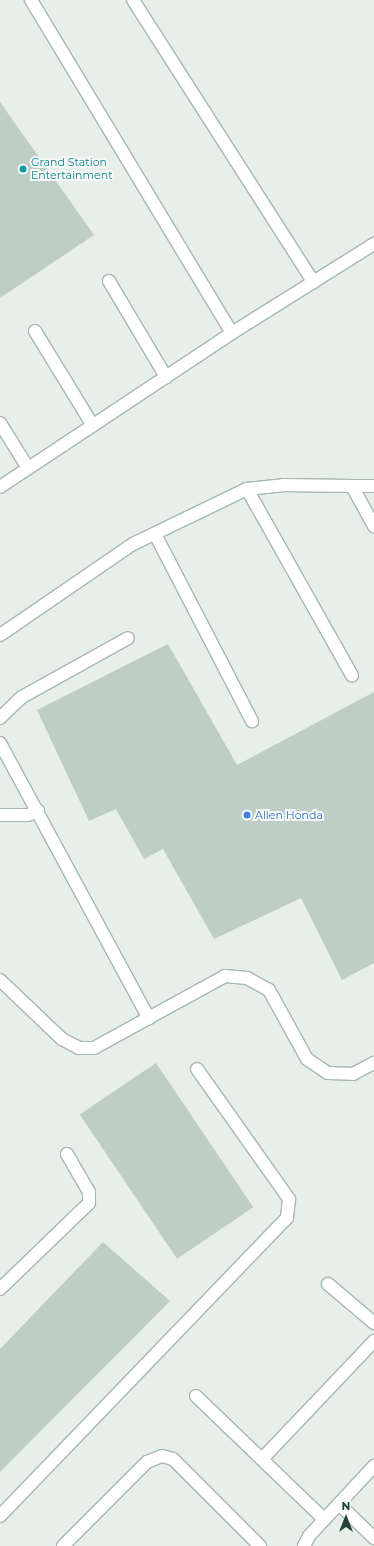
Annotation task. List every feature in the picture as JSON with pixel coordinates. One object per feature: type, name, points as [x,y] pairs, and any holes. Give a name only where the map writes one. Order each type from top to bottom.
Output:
[{"type":"lane","points":[[31,0],[232,333]]},
{"type":"lane","points":[[134,0],[313,282]]},
{"type":"lane","points":[[0,487],[232,333],[374,244]]},
{"type":"lane","points":[[109,281],[166,377]]},
{"type":"lane","points":[[35,332],[93,426]]},
{"type":"lane","points":[[0,423],[28,468]]},
{"type":"lane","points":[[0,635],[134,544],[247,489],[283,485],[374,486]]},
{"type":"lane","points":[[352,486],[374,526]]},
{"type":"lane","points":[[247,489],[352,675]]},
{"type":"lane","points":[[155,534],[252,721]]},
{"type":"lane","points":[[0,718],[22,697],[128,638]]},
{"type":"lane","points":[[0,743],[149,1018]]},
{"type":"lane","points":[[0,815],[28,815],[38,811]]},
{"type":"lane","points":[[0,980],[62,1039],[79,1048],[94,1048],[225,976],[247,978],[269,990],[307,1059],[328,1073],[353,1074],[374,1062]]},
{"type":"lane","points":[[0,1516],[287,1218],[289,1199],[197,1069]]},
{"type":"lane","points":[[0,1289],[89,1203],[89,1192],[67,1154]]},
{"type":"lane","points":[[328,1284],[374,1323]]},
{"type":"lane","points":[[262,1459],[374,1341]]},
{"type":"lane","points":[[196,1396],[324,1519]]},
{"type":"lane","points":[[63,1546],[147,1462],[162,1456],[173,1459],[260,1546]]},
{"type":"lane","points":[[304,1546],[309,1536],[374,1466]]},
{"type":"lane","points":[[339,1504],[374,1538]]},
{"type":"building","name":"Grand Station Entertainment","points":[[0,102],[94,235],[0,298]]},
{"type":"building","name":"Allen Honda","points":[[168,644],[237,765],[374,692],[374,963],[342,980],[301,898],[214,939],[163,849],[144,859],[116,809],[89,821],[37,710]]},
{"type":"building","points":[[156,1063],[253,1207],[177,1259],[80,1114]]},
{"type":"building","points":[[103,1242],[170,1301],[0,1472],[0,1349]]},
{"type":"place","name":"Grand Station Entertainment","points":[[23,169]]},
{"type":"place","name":"Allen Honda","points":[[247,815]]}]
